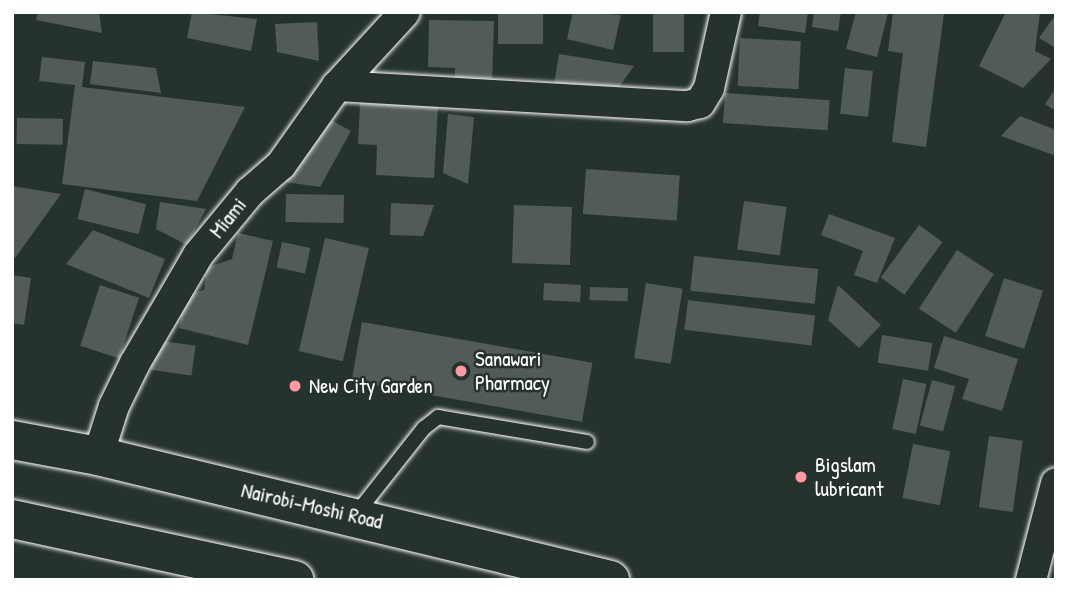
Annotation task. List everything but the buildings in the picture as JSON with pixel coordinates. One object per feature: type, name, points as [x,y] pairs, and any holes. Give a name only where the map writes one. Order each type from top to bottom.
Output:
[{"type":"highway","name":"Nairobi-Moshi Road","points":[[12,440],[99,456],[610,580]]},
{"type":"highway","points":[[12,520],[294,580]]},
{"type":"street","name":"Miami","points":[[99,456],[114,406],[135,363],[198,255],[250,192],[281,165],[337,86],[405,12]]},
{"type":"street","points":[[337,86],[687,106],[700,103],[709,88],[726,12]]},
{"type":"street","points":[[1031,580],[1056,483]]},
{"type":"lane","points":[[355,516],[425,428],[438,417],[587,442]]},
{"type":"place","name":"Sanawari Pharmacy","points":[[461,371]]},
{"type":"place","name":"New City Garden","points":[[295,386]]},
{"type":"place","name":"Bigslam lubricant","points":[[801,477]]}]
